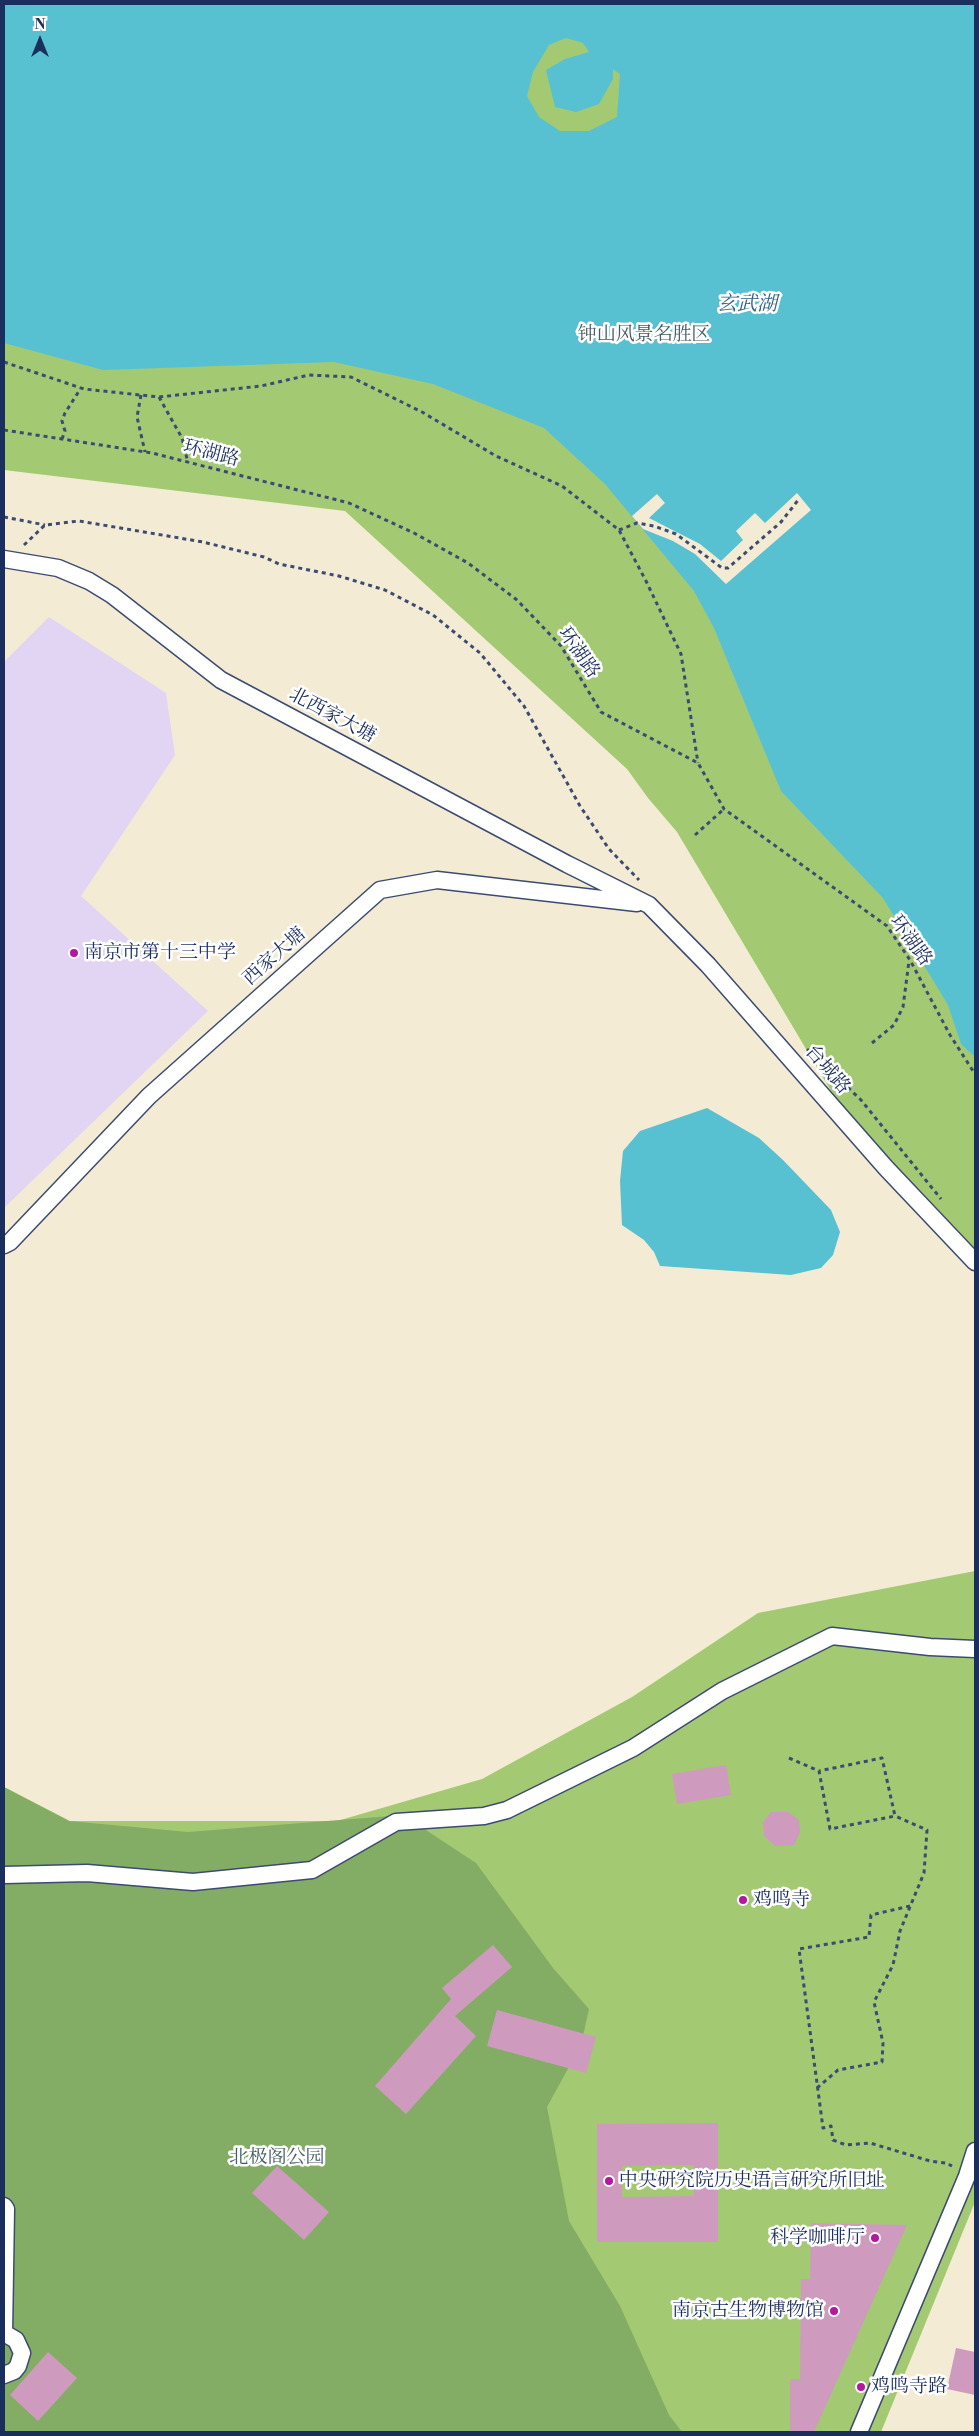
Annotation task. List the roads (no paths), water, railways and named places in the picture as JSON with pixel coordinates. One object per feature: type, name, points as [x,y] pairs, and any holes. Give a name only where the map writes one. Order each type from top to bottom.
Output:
[{"type":"street","name":"北西家大塘","points":[[6,559],[58,568],[89,581],[112,595],[221,680],[567,864],[649,905]]},
{"type":"street","name":"西家大塘","points":[[4,1245],[10,1242],[149,1096],[380,890],[437,880],[649,905]]},
{"type":"street","name":"台城路","points":[[649,905],[708,965],[886,1168],[975,1262]]},
{"type":"street","points":[[4,1875],[87,1873],[193,1882],[312,1870],[396,1822],[484,1816],[507,1810],[633,1748],[722,1691],[832,1636],[930,1647],[975,1649]]},
{"type":"street","points":[[859,2432],[967,2176],[975,2152]]},
{"type":"street","points":[[4,2206],[6,2209],[4,2333],[16,2340],[22,2352],[18,2366],[14,2371],[4,2375]]},
{"type":"water","name":"玄武湖","points":[[4,4],[975,4],[975,1057],[961,1044],[948,1005],[883,898],[781,791],[714,628],[694,591],[605,484],[544,428],[433,384],[334,362],[103,370],[4,343]],"holes":[[[566,38],[583,43],[589,52],[565,59],[546,70],[555,107],[576,112],[599,104],[613,79],[613,69],[620,74],[617,117],[589,131],[560,131],[539,117],[527,96],[533,72],[549,45]]]},
{"type":"water","points":[[707,1108],[759,1138],[831,1210],[840,1232],[833,1255],[821,1268],[791,1275],[660,1266],[654,1252],[644,1240],[622,1225],[620,1181],[623,1151],[640,1131]]},
{"type":"place","name":"南京市第十三中学","points":[[74,953]]},
{"type":"place","name":"鸡鸣寺","points":[[743,1900]]},
{"type":"place","name":"中央研究院历史语言研究所旧址","points":[[609,2181]]},
{"type":"place","name":"科学咖啡厅","points":[[875,2238]]},
{"type":"place","name":"南京古生物博物馆","points":[[834,2311]]},
{"type":"place","name":"鸡鸣寺路","points":[[861,2387]]},
{"type":"park label","name":"钟山风景名胜区","points":[[644,335]]},
{"type":"park label","name":"北极阁公园","points":[[277,2158]]}]
